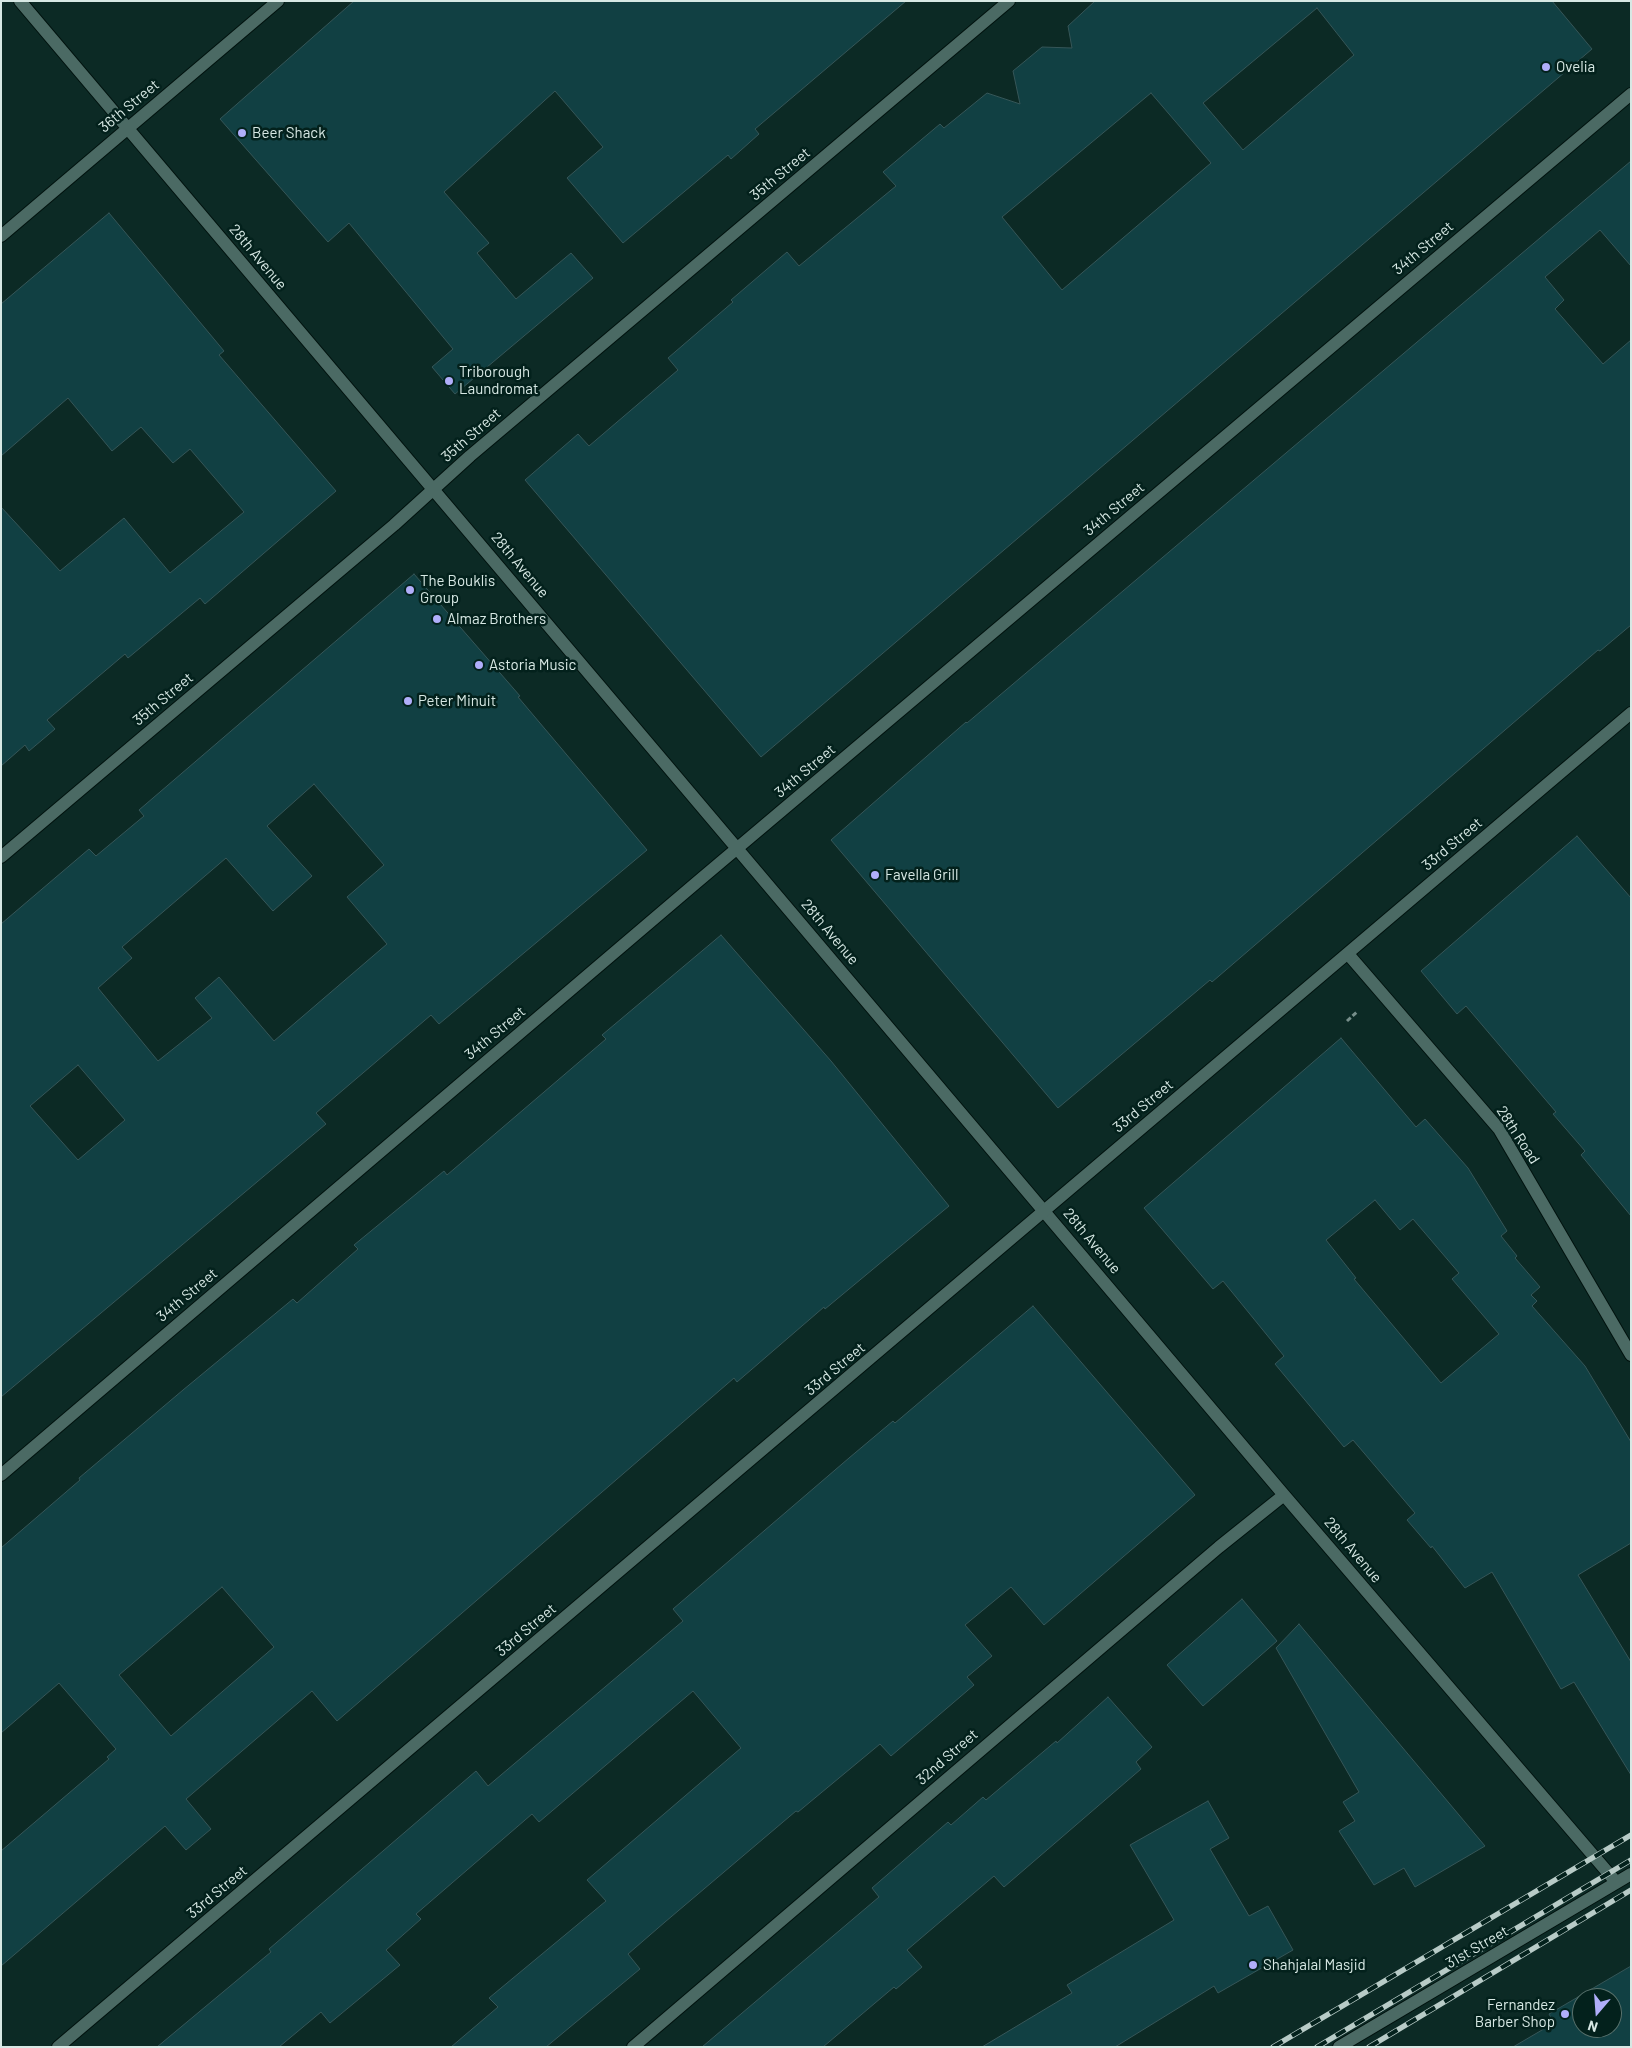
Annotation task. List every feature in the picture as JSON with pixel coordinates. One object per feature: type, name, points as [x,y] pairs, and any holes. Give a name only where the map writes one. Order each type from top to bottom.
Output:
[{"type":"street","name":"28th Avenue","points":[[20,1],[1284,1494],[1616,1882]]},
{"type":"street","name":"36th Street","points":[[1,236],[278,1]]},
{"type":"street","name":"35th Street","points":[[1,857],[1009,1]]},
{"type":"street","name":"34th Street","points":[[1,1475],[738,848],[1631,94]]},
{"type":"street","name":"33rd Street","points":[[58,2047],[1631,713]]},
{"type":"street","name":"28th Road","points":[[1348,954],[1498,1129],[1631,1355]]},
{"type":"street","name":"32nd Street","points":[[633,2047],[1219,1546],[1284,1494]]},
{"type":"street","name":"31st Street","points":[[1339,2047],[1631,1874]]},
{"type":"path","points":[[1347,1021],[1358,1011]]},
{"type":"building","points":[[354,1],[906,1],[755,129],[759,134],[731,159],[728,155],[623,243],[567,178],[603,147],[555,91],[444,192],[489,243],[477,253],[516,299],[571,253],[593,278],[455,394],[432,367],[453,349],[349,223],[328,242],[220,119]]},
{"type":"building","points":[[1095,1],[1552,1],[1592,49],[761,757],[525,480],[578,434],[589,446],[678,370],[668,358],[787,252],[799,266],[896,186],[883,172],[940,124],[944,128],[987,93],[1020,104],[1013,71],[1042,47],[1072,48],[1068,26]],"holes":[[[1317,8],[1354,55],[1243,150],[1203,103]],[[1151,93],[1211,163],[1062,290],[1002,217]]]},
{"type":"building","points":[[1631,161],[1631,266],[1600,230],[1545,277],[1564,300],[1555,309],[1603,364],[1631,340],[1631,625],[1600,651],[1598,650],[1212,982],[1210,980],[1058,1108],[831,840],[966,722]]},
{"type":"building","points":[[109,213],[224,351],[219,355],[336,491],[205,604],[200,598],[128,658],[125,654],[47,720],[55,729],[29,751],[25,745],[1,766],[1,507],[60,571],[124,518],[170,573],[244,512],[190,449],[173,463],[141,427],[112,451],[68,398],[1,456],[1,304]]},
{"type":"building","points":[[414,574],[520,696],[518,697],[647,850],[439,1024],[431,1015],[316,1113],[326,1124],[1,1397],[1,924],[89,849],[96,856],[144,816],[139,810]],"holes":[[[314,784],[384,865],[347,897],[387,944],[274,1041],[219,977],[195,998],[212,1018],[158,1061],[98,988],[132,958],[122,947],[226,858],[273,911],[312,876],[267,826]],[[78,1065],[125,1120],[78,1160],[30,1106]]]},
{"type":"building","points":[[1577,836],[1631,898],[1631,1216],[1581,1155],[1585,1151],[1553,1114],[1556,1112],[1466,1006],[1457,1014],[1421,971]]},
{"type":"building","points":[[721,935],[831,1061],[949,1206],[825,1309],[824,1307],[737,1382],[734,1378],[337,1721],[312,1691],[186,1799],[211,1829],[186,1850],[165,1826],[1,1966],[1,1851],[109,1759],[107,1757],[116,1749],[59,1683],[1,1733],[1,1548],[80,1480],[79,1478],[183,1390],[293,1299],[297,1303],[358,1249],[354,1245],[444,1171],[447,1175],[606,1039],[602,1035]],"holes":[[[222,1587],[274,1647],[171,1736],[119,1675]]]},
{"type":"building","points":[[1341,1038],[1416,1127],[1425,1119],[1468,1168],[1507,1231],[1501,1236],[1517,1256],[1515,1258],[1540,1287],[1531,1295],[1537,1301],[1532,1306],[1585,1366],[1631,1442],[1631,1543],[1578,1575],[1631,1662],[1631,1775],[1574,1682],[1561,1689],[1492,1572],[1465,1588],[1432,1546],[1431,1548],[1407,1520],[1415,1513],[1353,1440],[1344,1447],[1275,1364],[1284,1356],[1223,1281],[1213,1289],[1144,1208]],"holes":[[[1375,1200],[1400,1230],[1413,1219],[1459,1273],[1452,1279],[1499,1334],[1441,1383],[1354,1279],[1356,1278],[1326,1240]]]},
{"type":"building","points":[[1033,1306],[1195,1495],[1044,1625],[1011,1587],[965,1625],[992,1656],[967,1677],[974,1685],[891,1756],[880,1744],[798,1812],[796,1811],[665,1922],[628,1954],[640,1969],[546,2047],[451,2047],[498,2007],[489,1998],[606,1901],[587,1880],[741,1748],[693,1691],[539,1822],[532,1814],[416,1914],[421,1919],[386,1950],[400,1965],[330,2023],[321,2012],[279,2047],[157,2047],[271,1952],[269,1949],[476,1771],[488,1786],[683,1621],[673,1609],[849,1458],[893,1421],[895,1423]]},
{"type":"building","points":[[1242,1599],[1277,1641],[1203,1706],[1167,1665]]},
{"type":"building","points":[[1299,1624],[1485,1846],[1415,1887],[1404,1868],[1374,1885],[1339,1831],[1355,1821],[1343,1802],[1359,1792],[1276,1648]]},
{"type":"building","points":[[1108,1697],[1152,1747],[1136,1762],[1141,1769],[1004,1887],[994,1876],[907,1950],[922,1967],[896,1989],[894,1987],[823,2047],[702,2047],[879,1897],[872,1888],[948,1822],[951,1825],[983,1797],[986,1800],[1056,1741],[1057,1743]]},
{"type":"building","points":[[1208,1801],[1229,1838],[1210,1849],[1249,1916],[1268,1906],[1293,1950],[1218,1993],[1214,1986],[1115,2047],[982,2047],[1072,1993],[1067,1985],[1174,1920],[1130,1845]]},
{"type":"building","points":[[1631,1966],[1631,2047],[1513,2047],[1554,2023],[1549,2014],[1572,2001],[1572,2038],[1622,2038],[1622,1988],[1593,1988]]},
{"type":"railway","points":[[1273,2047],[1631,1835]]},
{"type":"railway","points":[[1317,2047],[1631,1860]]},
{"type":"railway","points":[[1369,2047],[1631,1890]]},
{"type":"place","name":"Ovelia","points":[[1546,67]]},
{"type":"place","name":"Beer Shack","points":[[242,133]]},
{"type":"place","name":"Triborough Laundromat","points":[[449,381]]},
{"type":"place","name":"The Bouklis Group","points":[[410,590]]},
{"type":"place","name":"Almaz Brothers","points":[[437,619]]},
{"type":"place","name":"Astoria Music","points":[[479,665]]},
{"type":"place","name":"Peter Minuit","points":[[408,701]]},
{"type":"place","name":"Favella Grill","points":[[875,875]]},
{"type":"place","name":"Shahjalal Masjid","points":[[1253,1965]]},
{"type":"place","name":"Fernandez Barber Shop","points":[[1565,2014]]}]
